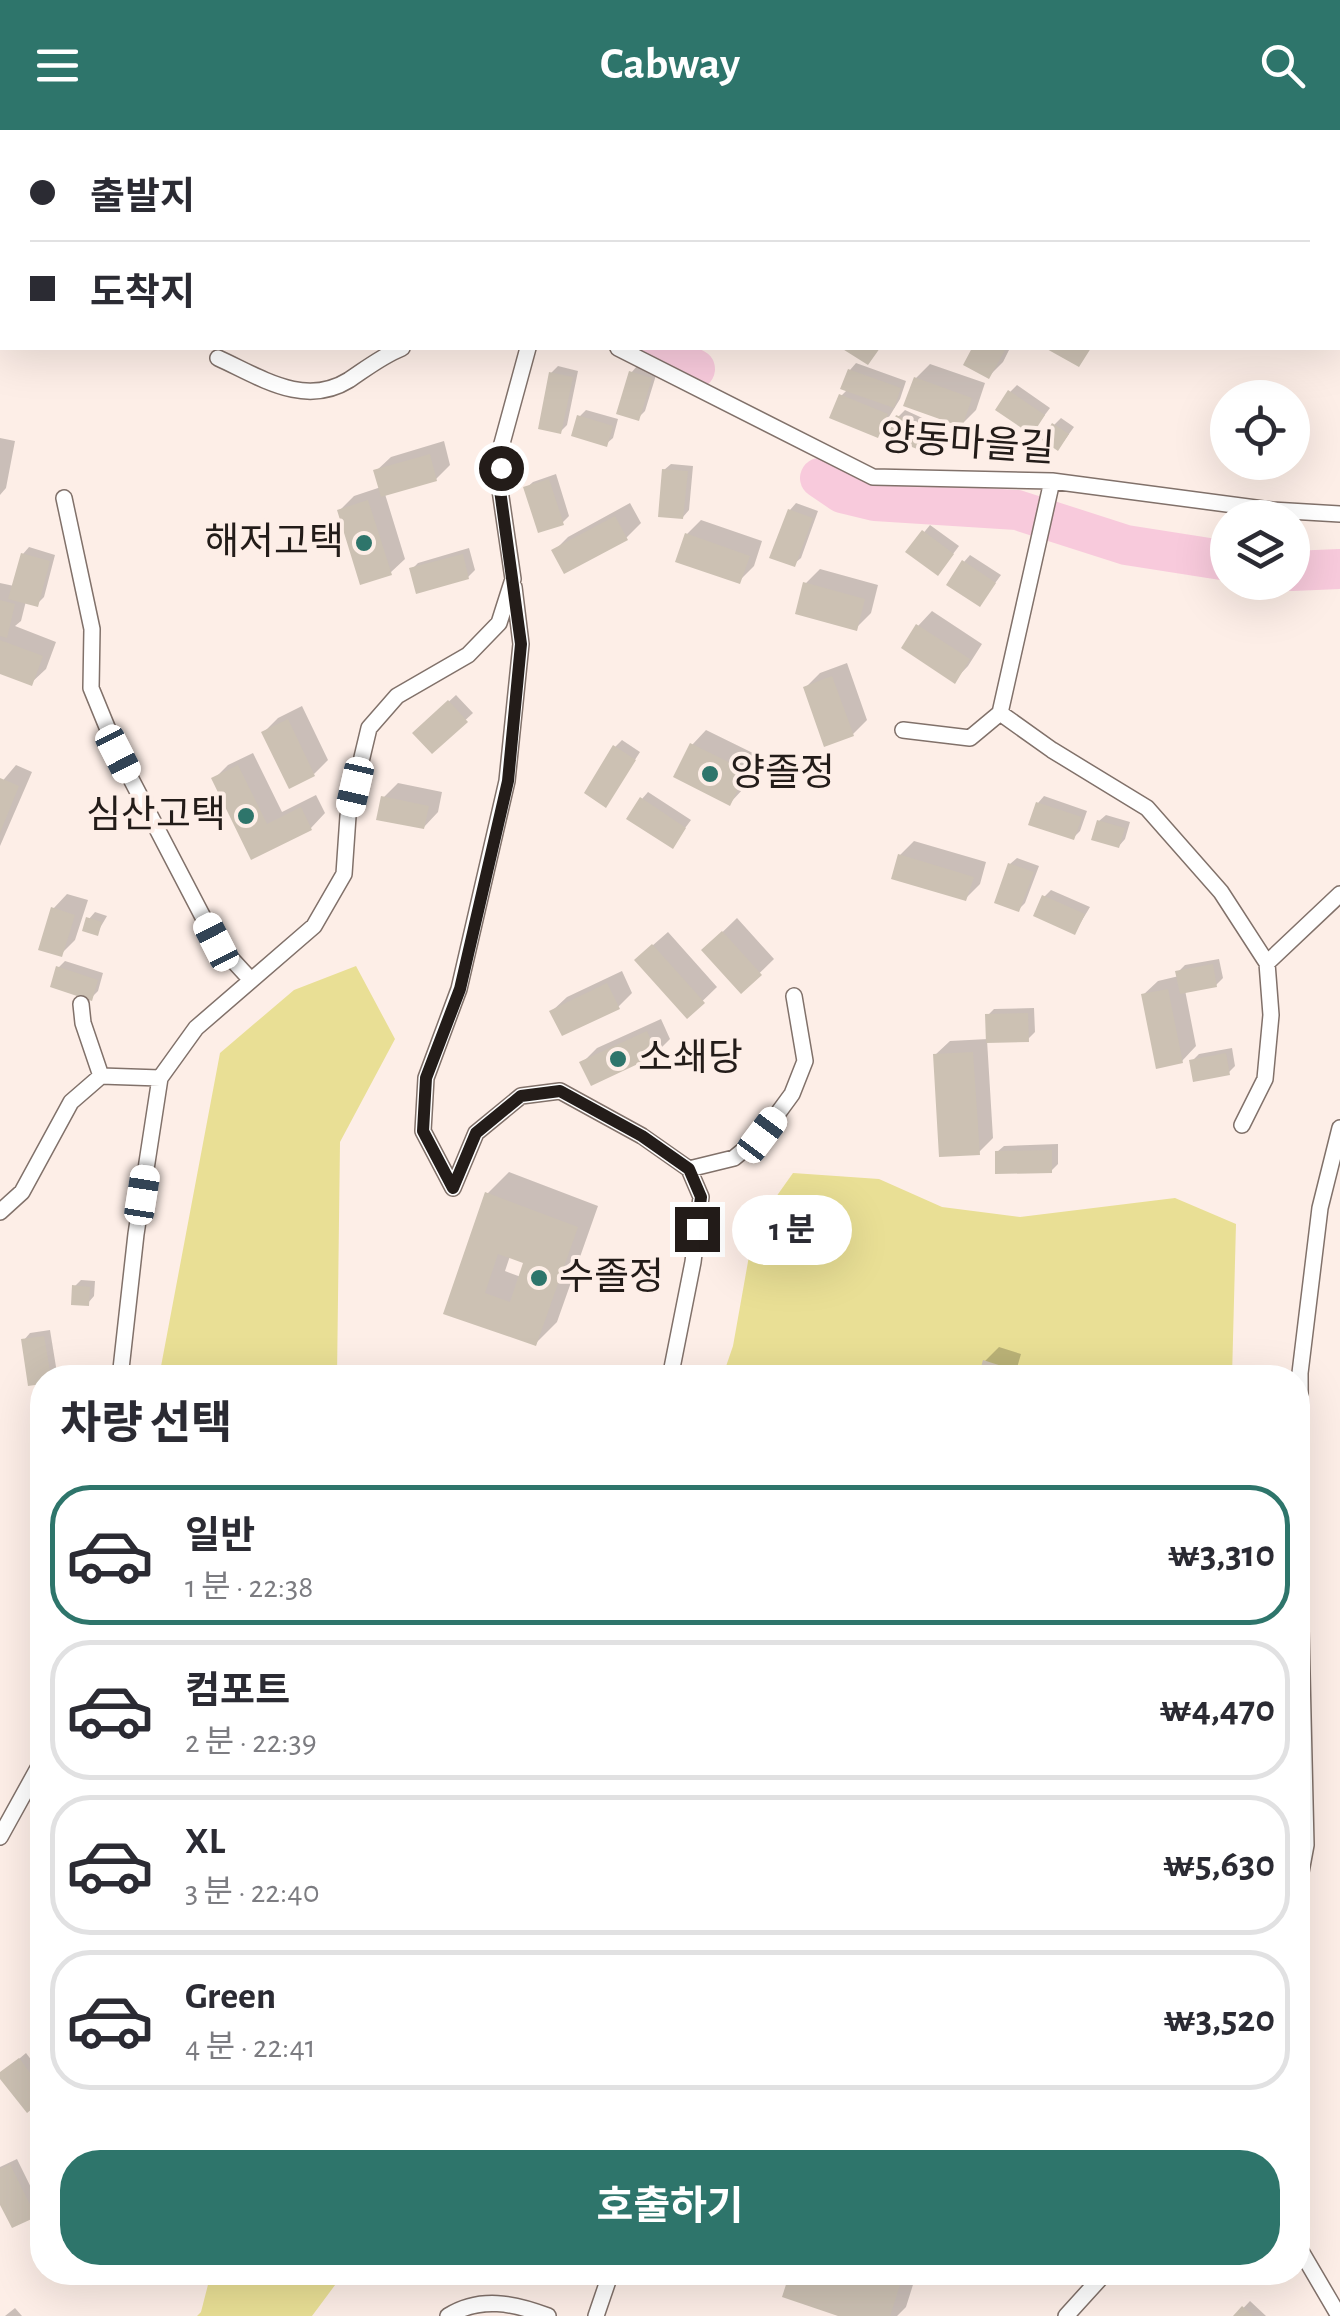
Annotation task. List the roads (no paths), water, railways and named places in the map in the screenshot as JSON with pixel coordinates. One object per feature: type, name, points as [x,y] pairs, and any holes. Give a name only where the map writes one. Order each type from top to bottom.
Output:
[{"type":"lane","points":[[218,358],[294,393],[347,382],[376,359],[397,350]]},
{"type":"lane","points":[[527,350],[501,447],[500,490],[521,644],[508,781],[460,989],[426,1078],[423,1131],[453,1188],[476,1133],[521,1096],[560,1091],[642,1136],[689,1169],[701,1197],[673,1365]]},
{"type":"lane","name":"양동마을길","points":[[622,350],[874,477],[1052,483],[1272,510],[1340,514]]},
{"type":"lane","points":[[903,730],[970,738],[1000,713],[1052,483]]},
{"type":"lane","points":[[64,498],[92,629],[91,688],[118,754],[216,942],[250,979]]},
{"type":"lane","points":[[121,1365],[136,1234],[160,1078],[196,1028],[314,926],[344,874],[348,816],[369,728],[397,696],[468,655],[489,634],[499,623],[513,578]]},
{"type":"lane","points":[[1000,713],[1147,808],[1221,892],[1266,964],[1272,1015],[1265,1079],[1242,1124]]},
{"type":"lane","points":[[1266,964],[1340,894]]},
{"type":"lane","points":[[689,1169],[734,1158],[762,1135],[792,1094],[805,1061],[794,996]]},
{"type":"lane","points":[[80,1004],[102,1076]]},
{"type":"lane","points":[[0,1212],[22,1192],[70,1102],[102,1076],[160,1078]]},
{"type":"lane","points":[[1301,1365],[1320,1208],[1340,1128]]},
{"type":"lane","points":[[0,1837],[30,1783]]},
{"type":"lane","points":[[1310,2266],[1340,2316]]},
{"type":"lane","points":[[596,2316],[606,2285]]},
{"type":"lane","points":[[1066,2316],[1094,2285]]},
{"type":"lane","points":[[448,2316],[475,2303],[518,2304],[548,2316]]},
{"type":"waterway","points":[[660,350],[695,369]]},
{"type":"waterway","points":[[820,478],[842,493],[875,501],[1017,510],[1126,545],[1210,558]]},
{"type":"waterway","points":[[1310,570],[1340,569]]},
{"type":"place","name":"해저고택","points":[[364,543]]},
{"type":"place","name":"양졸정","points":[[710,774]]},
{"type":"place","name":"심산고택","points":[[246,816]]},
{"type":"place","name":"소쇄당","points":[[618,1059]]},
{"type":"place","name":"수졸정","points":[[539,1278]]}]
